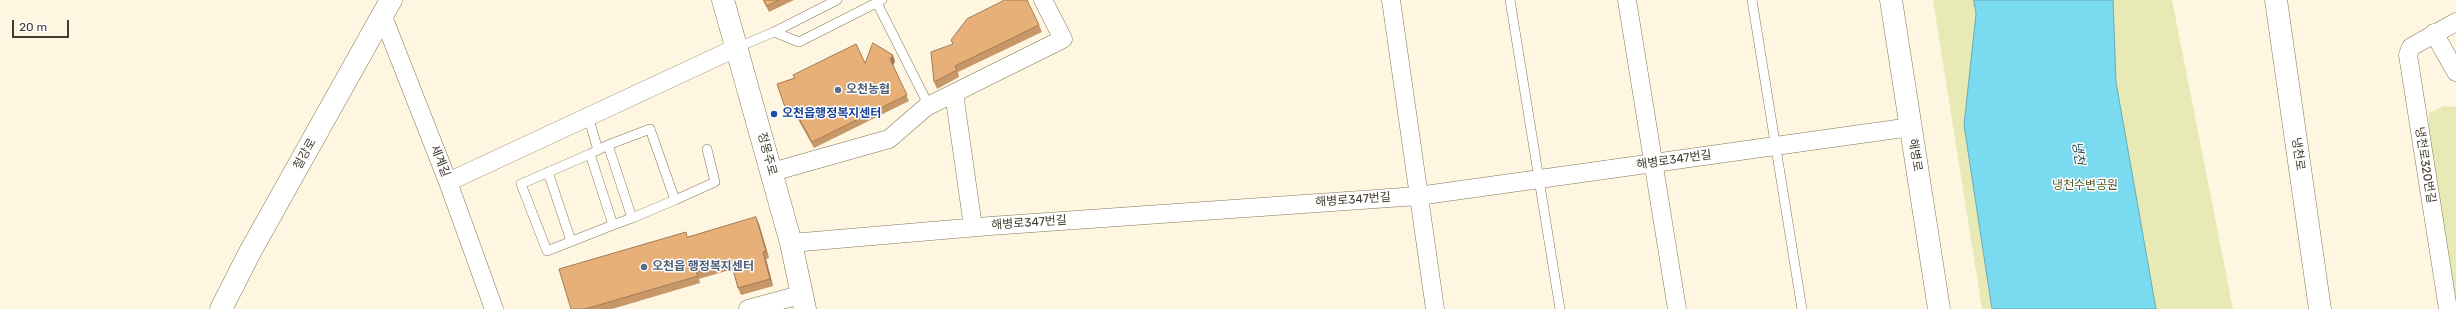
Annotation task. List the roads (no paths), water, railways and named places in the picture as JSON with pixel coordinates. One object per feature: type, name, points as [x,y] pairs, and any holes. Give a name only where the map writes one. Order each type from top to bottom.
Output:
[{"type":"main road","name":"정몽주로","points":[[723,0],[738,47],[791,243],[803,302]]},
{"type":"main road","name":"해병로","points":[[1892,0],[1939,309]]},
{"type":"main road","name":"냉천로","points":[[2276,0],[2320,309]]},
{"type":"main road","name":"철강로","points":[[221,309],[250,252],[386,7]]},
{"type":"street","points":[[772,172],[889,139],[929,106],[1063,39],[1043,0]]},
{"type":"street","points":[[1391,0],[1435,309]]},
{"type":"street","points":[[1627,0],[1677,309]]},
{"type":"street","name":"세계길","points":[[386,7],[494,309]]},
{"type":"street","name":"냉천로320번길","points":[[2448,309],[2408,55],[2411,47],[2456,22]]},
{"type":"street","points":[[2434,33],[2456,72]]},
{"type":"street","points":[[448,182],[738,47]]},
{"type":"street","points":[[954,93],[972,227]]},
{"type":"street","name":"해병로347번길","points":[[791,243],[972,227],[1418,196],[1911,127]]},
{"type":"street","points":[[748,309],[803,302]]},
{"type":"lane","points":[[738,47],[774,32],[837,0]]},
{"type":"lane","points":[[1510,0],[1560,309]]},
{"type":"lane","points":[[1752,0],[1802,309]]},
{"type":"lane","points":[[774,32],[799,42],[880,1],[929,106]]},
{"type":"lane","points":[[588,116],[594,152],[613,225]]},
{"type":"lane","points":[[675,200],[650,129],[608,145],[521,184],[547,251],[632,218],[675,200],[715,182],[707,149]]},
{"type":"lane","points":[[608,145],[632,218]]},
{"type":"lane","points":[[548,172],[571,241]]},
{"type":"water","name":"냉천수변공원","points":[[1974,0],[2113,0],[2116,82],[2156,309],[1992,309],[1964,125],[1976,14]]},
{"type":"place","name":"오천농협","points":[[838,90]]},
{"type":"place","name":"오천읍행정복지센터","points":[[774,114]]},
{"type":"place","name":"오천읍 행정복지센터","points":[[644,267]]},
{"type":"water label","name":"냉천","points":[[2078,153]]}]
